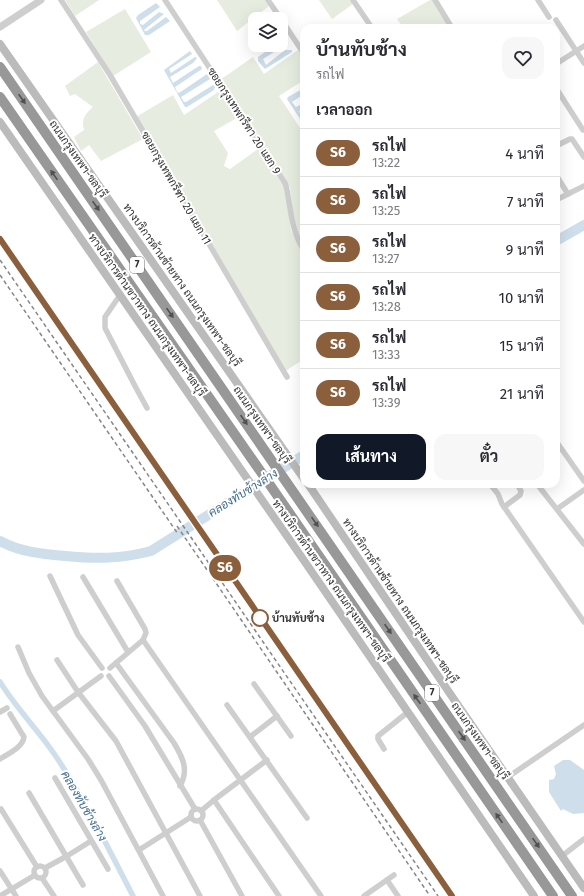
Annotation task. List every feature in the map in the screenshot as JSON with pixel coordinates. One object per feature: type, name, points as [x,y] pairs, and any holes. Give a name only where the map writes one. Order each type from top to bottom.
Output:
[{"type":"highway","name":"ถนนกรุงเทพฯ-ชลบุรี","points":[[0,67],[572,896]]},
{"type":"highway","name":"7","points":[[0,96],[553,896]]},
{"type":"main road","name":"ทางบริการด้านซ้ายทาง ถนนกรุงเทพฯ-ชลบุรี","points":[[0,44],[300,473]]},
{"type":"main road","name":"ทางบริการด้านขวาทาง ถนนกรุงเทพฯ-ชลบุรี","points":[[0,122],[534,896]]},
{"type":"main road","name":"ทางบริการด้านซ้ายทาง ถนนกรุงเทพฯ-ชลบุรี","points":[[311,488],[334,525],[584,888]]},
{"type":"street","points":[[0,28],[41,0]]},
{"type":"street","name":"ซอยกรุงเทพกรีฑา 20 แยก 11","points":[[62,0],[110,75],[286,378]]},
{"type":"street","name":"ซอยกรุงเทพกรีฑา 20 แยก 9","points":[[165,0],[285,182],[288,192],[292,222],[300,244]]},
{"type":"street","points":[[268,0],[276,12]]},
{"type":"street","points":[[353,0],[369,24]]},
{"type":"street","points":[[435,0],[450,24]]},
{"type":"street","points":[[538,0],[549,17]]},
{"type":"street","points":[[556,20],[559,24]]},
{"type":"street","points":[[560,26],[584,63]]},
{"type":"street","points":[[288,30],[300,48]]},
{"type":"street","points":[[560,61],[584,46]]},
{"type":"street","points":[[560,94],[582,130]]},
{"type":"street","points":[[560,144],[572,139],[584,157]]},
{"type":"street","points":[[560,181],[568,194]]},
{"type":"street","points":[[560,198],[584,186]]},
{"type":"street","points":[[120,295],[105,318],[105,328],[147,408]]},
{"type":"street","points":[[560,447],[584,481]]},
{"type":"street","points":[[493,488],[498,494],[504,507],[584,622]]},
{"type":"street","points":[[504,507],[520,495],[521,491],[519,488]]},
{"type":"street","points":[[540,488],[584,544]]},
{"type":"street","points":[[557,509],[584,490]]},
{"type":"street","points":[[50,576],[78,635],[102,668],[100,672],[102,676]]},
{"type":"street","points":[[83,577],[128,652]]},
{"type":"street","points":[[102,668],[110,668],[143,640],[146,633],[117,581]]},
{"type":"street","points":[[143,640],[321,896]]},
{"type":"street","points":[[18,647],[34,684],[96,771],[163,896]]},
{"type":"street","points":[[57,660],[78,692],[116,741],[200,896]]},
{"type":"street","points":[[116,663],[179,751],[183,760],[185,772],[180,786]]},
{"type":"street","points":[[109,676],[111,672],[110,668]]},
{"type":"street","points":[[53,711],[102,676],[105,678],[109,676]]},
{"type":"street","points":[[109,676],[145,726],[180,786],[203,815],[200,820]]},
{"type":"street","points":[[254,684],[291,736]]},
{"type":"street","points":[[227,705],[307,818]]},
{"type":"street","points":[[0,712],[8,708]]},
{"type":"street","points":[[384,749],[378,739],[379,735],[408,712]]},
{"type":"street","points":[[0,759],[20,745],[24,740],[24,737],[10,714]]},
{"type":"street","points":[[250,737],[276,716]]},
{"type":"street","points":[[508,778],[584,725]]},
{"type":"street","points":[[139,850],[191,817],[191,813],[214,800],[267,760]]},
{"type":"street","points":[[55,778],[108,869]]},
{"type":"street","points":[[29,793],[83,885]]},
{"type":"street","points":[[214,800],[279,896]]},
{"type":"street","points":[[1,809],[37,867]]},
{"type":"street","points":[[191,817],[194,820],[200,820]]},
{"type":"street","points":[[200,820],[242,896]]},
{"type":"street","points":[[562,856],[584,839]]},
{"type":"street","points":[[37,867],[41,866],[45,868],[91,841]]},
{"type":"street","points":[[35,875],[35,870],[37,867]]},
{"type":"street","points":[[42,878],[46,874],[45,868]]},
{"type":"street","points":[[0,871],[16,896]]},
{"type":"street","points":[[35,875],[38,878],[42,878],[54,896]]},
{"type":"street","points":[[0,896],[11,888],[35,875]]},
{"type":"street","points":[[364,896],[394,875]]},
{"type":"street","points":[[387,880],[398,896]]},
{"type":"shaded area","points":[[65,0],[99,0],[75,16]]},
{"type":"shaded area","points":[[217,0],[265,0],[269,6],[261,12],[248,12],[248,22],[237,31]]},
{"type":"shaded area","points":[[319,0],[350,0],[353,4],[332,19]]},
{"type":"shaded area","points":[[430,0],[433,0],[448,24],[400,24],[397,19]]},
{"type":"shaded area","points":[[125,9],[151,52],[113,76],[86,32]]},
{"type":"shaded area","points":[[298,50],[300,53],[300,83],[279,96],[300,128],[300,237],[293,214],[290,188],[276,163],[220,80],[253,57],[264,74]]},
{"type":"shaded area","points":[[98,62],[143,139],[101,161],[89,145],[81,151],[74,137],[84,130],[84,117],[93,107],[75,94],[70,96],[65,86]]},
{"type":"shaded area","points":[[221,90],[238,116],[214,131],[228,153],[224,166],[230,169],[258,149],[284,186],[291,230],[300,248],[300,362],[284,372],[136,117],[173,95],[184,115]]},
{"type":"water","points":[[156,3],[160,7],[140,21],[140,24],[143,25],[159,12],[164,14],[144,31],[147,31],[166,17],[170,21],[149,35],[145,35],[136,18]]},
{"type":"water","points":[[292,50],[292,52],[265,69],[258,61],[258,57],[265,52],[274,52],[263,59],[266,65],[282,52]]},
{"type":"water","points":[[190,51],[192,54],[169,69],[171,73],[195,57],[197,58],[193,63],[170,77],[173,83],[199,66],[201,66],[202,69],[175,87],[177,92],[179,93],[207,74],[210,79],[181,97],[184,102],[213,85],[215,87],[214,90],[185,107],[164,70]]},
{"type":"water","points":[[300,90],[300,97],[292,102],[296,107],[300,105],[300,119],[287,99]]},
{"type":"water","points":[[563,760],[570,760],[584,770],[584,813],[573,814],[563,809],[561,811],[549,792],[549,780],[554,779],[556,774],[554,766]]},
{"type":"waterway","name":"คลองทับช้างล่าง","points":[[560,239],[584,225]]},
{"type":"waterway","name":"คลองทับช้างล่าง","points":[[0,541],[15,548],[31,552],[76,557],[119,557],[151,551],[300,458]]},
{"type":"waterway","name":"คลองทับช้างล่าง","points":[[0,682],[66,772],[96,824],[133,896]]},
{"type":"railway","points":[[0,239],[452,896]]},
{"type":"railway","points":[[0,260],[438,896]]},
{"type":"railway","points":[[0,275],[178,534]]},
{"type":"railway","points":[[177,526],[430,896]]},
{"type":"train","name":"S6","points":[[0,239],[452,896]]},
{"type":"place","name":"บ้านทับช้าง","points":[[260,618]]}]
